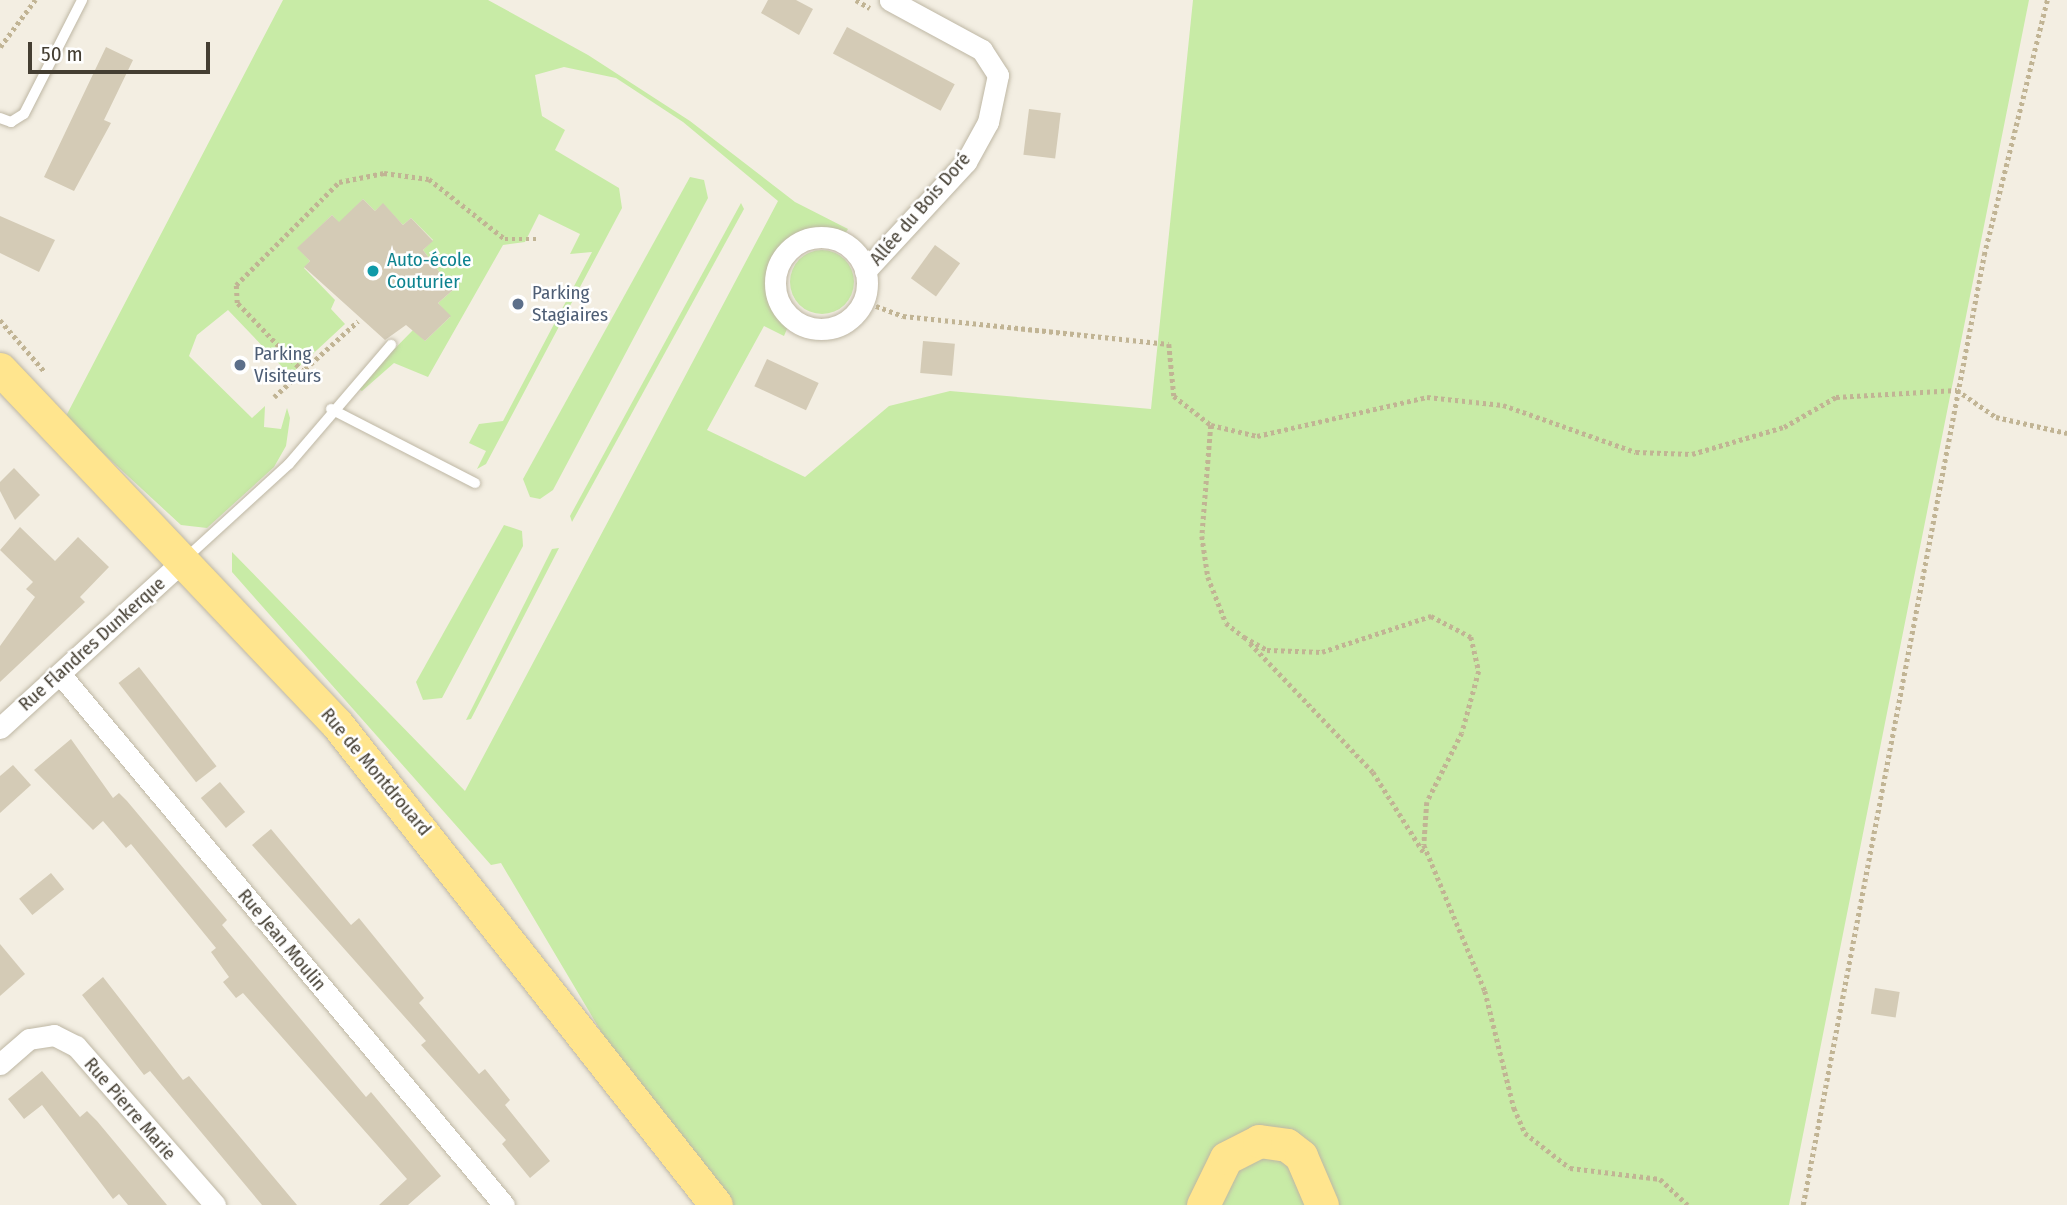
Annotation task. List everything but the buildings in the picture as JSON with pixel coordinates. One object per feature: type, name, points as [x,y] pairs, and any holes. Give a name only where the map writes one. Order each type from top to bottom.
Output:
[{"type":"main road","name":"Rue de Montdrouard","points":[[0,369],[337,724],[433,840],[716,1205]]},
{"type":"main road","points":[[1203,1205],[1226,1158],[1259,1141],[1287,1145],[1301,1156],[1322,1205]]},
{"type":"street","name":"Allée du Bois Doré","points":[[865,271],[844,243],[813,238],[786,253],[775,282],[785,312],[812,328],[843,324],[863,300],[865,271],[966,162],[988,122],[998,75],[982,50],[884,6]]},
{"type":"street","name":"Rue Flandres Dunkerque","points":[[0,728],[184,560]]},
{"type":"street","name":"Rue Jean Moulin","points":[[60,674],[504,1205]]},
{"type":"street","name":"Rue Pierre Marie","points":[[0,1063],[29,1040],[54,1035],[76,1046],[215,1205]]},
{"type":"lane","points":[[0,118],[11,122],[24,114],[82,0]]},
{"type":"lane","points":[[184,560],[289,464],[331,409],[391,345]]},
{"type":"lane","points":[[331,409],[475,483]]},
{"type":"path","points":[[0,47],[35,0]]},
{"type":"path","points":[[856,0],[884,6]]},
{"type":"path","points":[[1803,1205],[1957,390],[2047,0]]},
{"type":"path","points":[[303,372],[237,303],[236,285],[339,182],[384,173],[429,179],[505,239],[537,239]]},
{"type":"path","points":[[863,300],[903,316],[1169,344],[1174,396],[1211,425],[1257,436],[1427,397],[1503,405],[1636,452],[1692,454],[1784,427],[1836,397],[1957,390],[1996,417],[2067,433]]},
{"type":"path","points":[[274,397],[358,321]]},
{"type":"path","points":[[1211,425],[1202,536],[1208,577],[1226,622],[1244,637],[1394,798],[1432,870],[1485,991],[1525,1133],[1570,1168],[1660,1179],[1676,1187],[1688,1205]]},
{"type":"path","points":[[1244,637],[1267,650],[1322,652],[1431,616],[1471,637],[1479,654],[1471,704],[1427,802],[1424,845],[1432,870]]},
{"type":"green space","points":[[283,0],[488,0],[588,55],[690,121],[795,202],[848,229],[845,234],[803,232],[778,249],[766,280],[768,295],[772,309],[789,324],[784,336],[764,326],[707,430],[805,477],[889,406],[950,391],[1151,409],[1193,0],[2029,0],[1789,1205],[704,1205],[501,863],[491,865],[232,572],[232,552],[465,791],[778,201],[683,122],[616,78],[564,67],[535,75],[542,116],[565,130],[555,150],[619,188],[622,208],[486,464],[477,469],[486,451],[469,443],[479,424],[503,421],[592,252],[570,254],[580,234],[539,214],[525,242],[503,245],[428,377],[394,363],[362,391],[356,388],[414,329],[425,341],[450,317],[438,303],[453,290],[423,250],[433,240],[411,218],[403,225],[383,204],[375,211],[363,199],[340,224],[332,215],[298,248],[310,261],[304,268],[335,300],[331,309],[345,324],[290,375],[228,310],[197,335],[189,356],[252,418],[265,406],[264,427],[281,429],[287,408],[290,418],[286,446],[274,467],[207,528],[181,525],[65,418]]},
{"type":"green space","points":[[690,177],[704,180],[708,198],[553,490],[540,499],[530,497],[523,479]]},
{"type":"green space","points":[[741,203],[744,209],[572,522],[570,516]]},
{"type":"green space","points":[[822,250],[834,252],[845,259],[852,270],[852,294],[845,305],[834,312],[822,314],[810,312],[799,305],[792,294],[790,282],[792,270],[799,259],[810,252]]},
{"type":"green space","points":[[504,525],[522,531],[523,546],[442,698],[423,700],[416,682]]},
{"type":"green space","points":[[559,548],[471,719],[466,720],[552,549]]},
{"type":"place","name":"Auto-école Couturier","points":[[373,271]]},
{"type":"place","name":"Parking Stagiaires","points":[[518,304]]},
{"type":"place","name":"Parking Visiteurs","points":[[240,365]]}]
